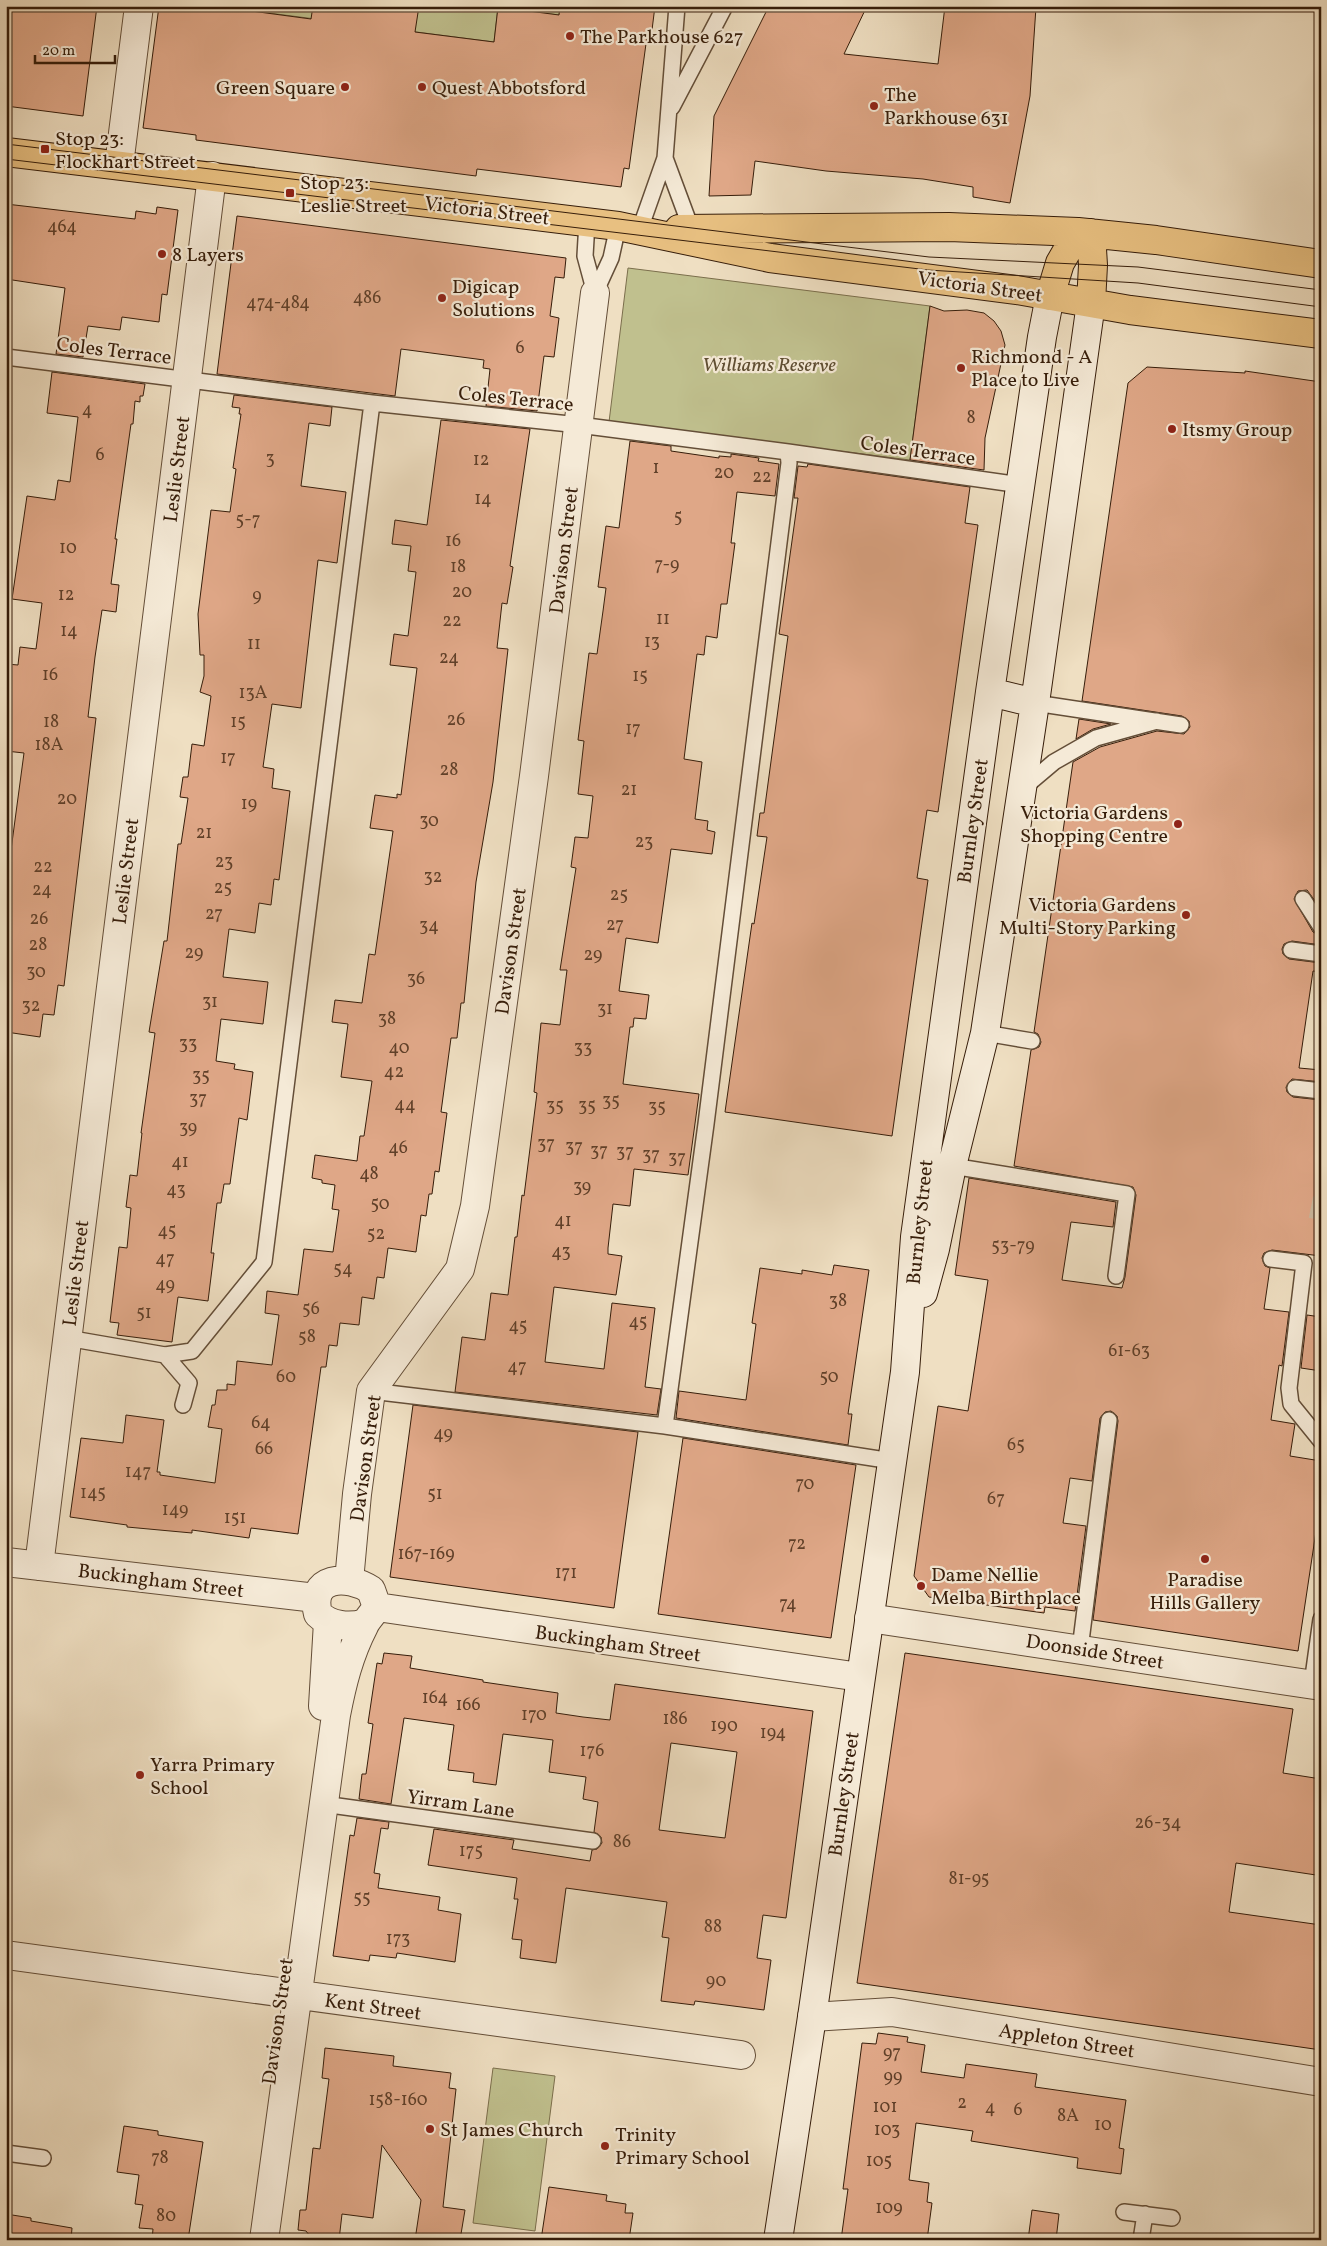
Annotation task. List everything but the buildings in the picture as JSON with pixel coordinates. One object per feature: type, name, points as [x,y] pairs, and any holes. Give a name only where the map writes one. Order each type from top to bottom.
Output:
[{"type":"main road","name":"Victoria Street","points":[[6,152],[586,222],[629,228],[770,258],[952,281],[1130,310],[1321,334]]},
{"type":"main road","name":"Victoria Street","points":[[629,228],[949,227],[1084,233],[1156,240],[1321,264]]},
{"type":"main road","points":[[1050,296],[1060,263],[1084,233]]},
{"type":"main road","points":[[1084,233],[1093,265],[1091,303]]},
{"type":"street","points":[[119,165],[139,6]]},
{"type":"street","name":"Leslie Street","points":[[39,1566],[212,176]]},
{"type":"street","name":"Davison Street","points":[[349,1581],[357,1494],[371,1391],[460,1269],[475,1206],[533,786],[595,293]]},
{"type":"street","name":"Burnley Street","points":[[778,2240],[812,2018],[908,1347],[915,1237],[990,692],[1042,337],[1050,296]]},
{"type":"street","name":"Burnley Street","points":[[908,1347],[936,1248],[952,1166],[985,1034],[1035,703],[1091,303]]},
{"type":"street","points":[[990,692],[1035,703]]},
{"type":"street","points":[[945,1028],[985,1034]]},
{"type":"street","name":"Buckingham Street","points":[[6,1562],[316,1598]]},
{"type":"street","points":[[349,1581],[364,1585],[371,1590],[371,1615],[347,1626],[328,1622],[318,1614],[316,1598],[325,1584],[349,1581]]},
{"type":"street","name":"Davison Street","points":[[316,1803],[350,1656],[371,1615]]},
{"type":"street","name":"Buckingham Street","points":[[371,1615],[860,1677]]},
{"type":"street","name":"Doonside Street","points":[[869,1618],[1316,1685]]},
{"type":"street","name":"Davison Street","points":[[246,2240],[289,1995],[316,1803],[328,1656],[328,1622]]},
{"type":"street","name":"Kent Street","points":[[6,1956],[741,2055]]},
{"type":"street","name":"Davison Street","points":[[264,2240],[289,1995]]},
{"type":"street","name":"Appleton Street","points":[[812,2018],[892,2012],[1321,2082]]},
{"type":"lane","points":[[677,6],[665,158],[691,228]]},
{"type":"lane","points":[[668,113],[725,6]]},
{"type":"lane","name":"Davison Street","points":[[595,293],[665,158]]},
{"type":"lane","name":"Davison Street","points":[[586,222],[585,256],[595,293]]},
{"type":"lane","name":"Coles Terrace","points":[[6,357],[372,403],[579,425],[1021,485]]},
{"type":"lane","points":[[67,1338],[165,1354],[192,1351],[264,1262],[372,403]]},
{"type":"lane","points":[[665,1426],[712,1074],[789,463],[788,452]]},
{"type":"lane","points":[[1035,703],[1181,725]]},
{"type":"lane","points":[[1022,790],[1054,762],[1096,738],[1157,721]]},
{"type":"lane","points":[[1303,899],[1321,927]]},
{"type":"lane","points":[[1292,950],[1321,954]]},
{"type":"lane","points":[[985,1034],[1032,1041]]},
{"type":"lane","points":[[1295,1088],[1321,1091]]},
{"type":"lane","points":[[952,1166],[1127,1194],[1116,1276]]},
{"type":"lane","points":[[1271,1259],[1304,1263],[1289,1388],[1291,1404],[1321,1442]]},
{"type":"lane","points":[[165,1354],[189,1383],[183,1405]]},
{"type":"lane","points":[[371,1391],[665,1426],[892,1461]]},
{"type":"lane","points":[[1080,1649],[1109,1420]]},
{"type":"lane","points":[[1316,1685],[1321,1619]]},
{"type":"lane","name":"Yirram Lane","points":[[316,1803],[593,1841]]},
{"type":"lane","points":[[6,2153],[43,2158]]},
{"type":"lane","points":[[1124,2212],[1172,2218]]},
{"type":"lane","points":[[1141,2240],[1145,2214]]},
{"type":"green space","points":[[214,6],[313,6],[331,21]]},
{"type":"green space","points":[[419,6],[560,6],[559,15],[498,7],[494,42],[385,28]]},
{"type":"green space","name":"Williams Reserve","points":[[628,268],[930,306],[910,460],[609,422]]},
{"type":"green space","points":[[493,2068],[555,2076],[535,2231],[473,2223]]},
{"type":"tunnel","points":[[1311,1207],[1321,1209]]},
{"type":"tram line","points":[[6,144],[929,257],[1138,267],[1321,290]]},
{"type":"tram line","points":[[6,159],[928,270],[1138,283],[1321,307]]},
{"type":"place","name":"The Parkhouse 627","points":[[570,36]]},
{"type":"place","name":"Green Square","points":[[345,87]]},
{"type":"place","name":"Quest Abbotsford","points":[[422,87]]},
{"type":"place","name":"The Parkhouse 631","points":[[874,106]]},
{"type":"place","name":"Stop 23: Flockhart Street","points":[[45,149]]},
{"type":"place","name":"Stop 23: Leslie Street","points":[[290,193]]},
{"type":"place","name":"8 Layers","points":[[162,254]]},
{"type":"place","name":"Digicap Solutions","points":[[442,298]]},
{"type":"place","name":"Richmond - A Place to Live","points":[[961,368]]},
{"type":"place","name":"Itsmy Group","points":[[1172,429]]},
{"type":"place","name":"Victoria Gardens Shopping Centre","points":[[1178,824]]},
{"type":"place","name":"Victoria Gardens Multi-Story Parking","points":[[1186,915]]},
{"type":"place","name":"Paradise Hills Gallery","points":[[1205,1559]]},
{"type":"place","name":"Dame Nellie Melba Birthplace","points":[[921,1586]]},
{"type":"place","name":"Yarra Primary School","points":[[140,1775]]},
{"type":"place","name":"St James Church","points":[[430,2129]]},
{"type":"place","name":"Trinity Primary School","points":[[605,2146]]}]
